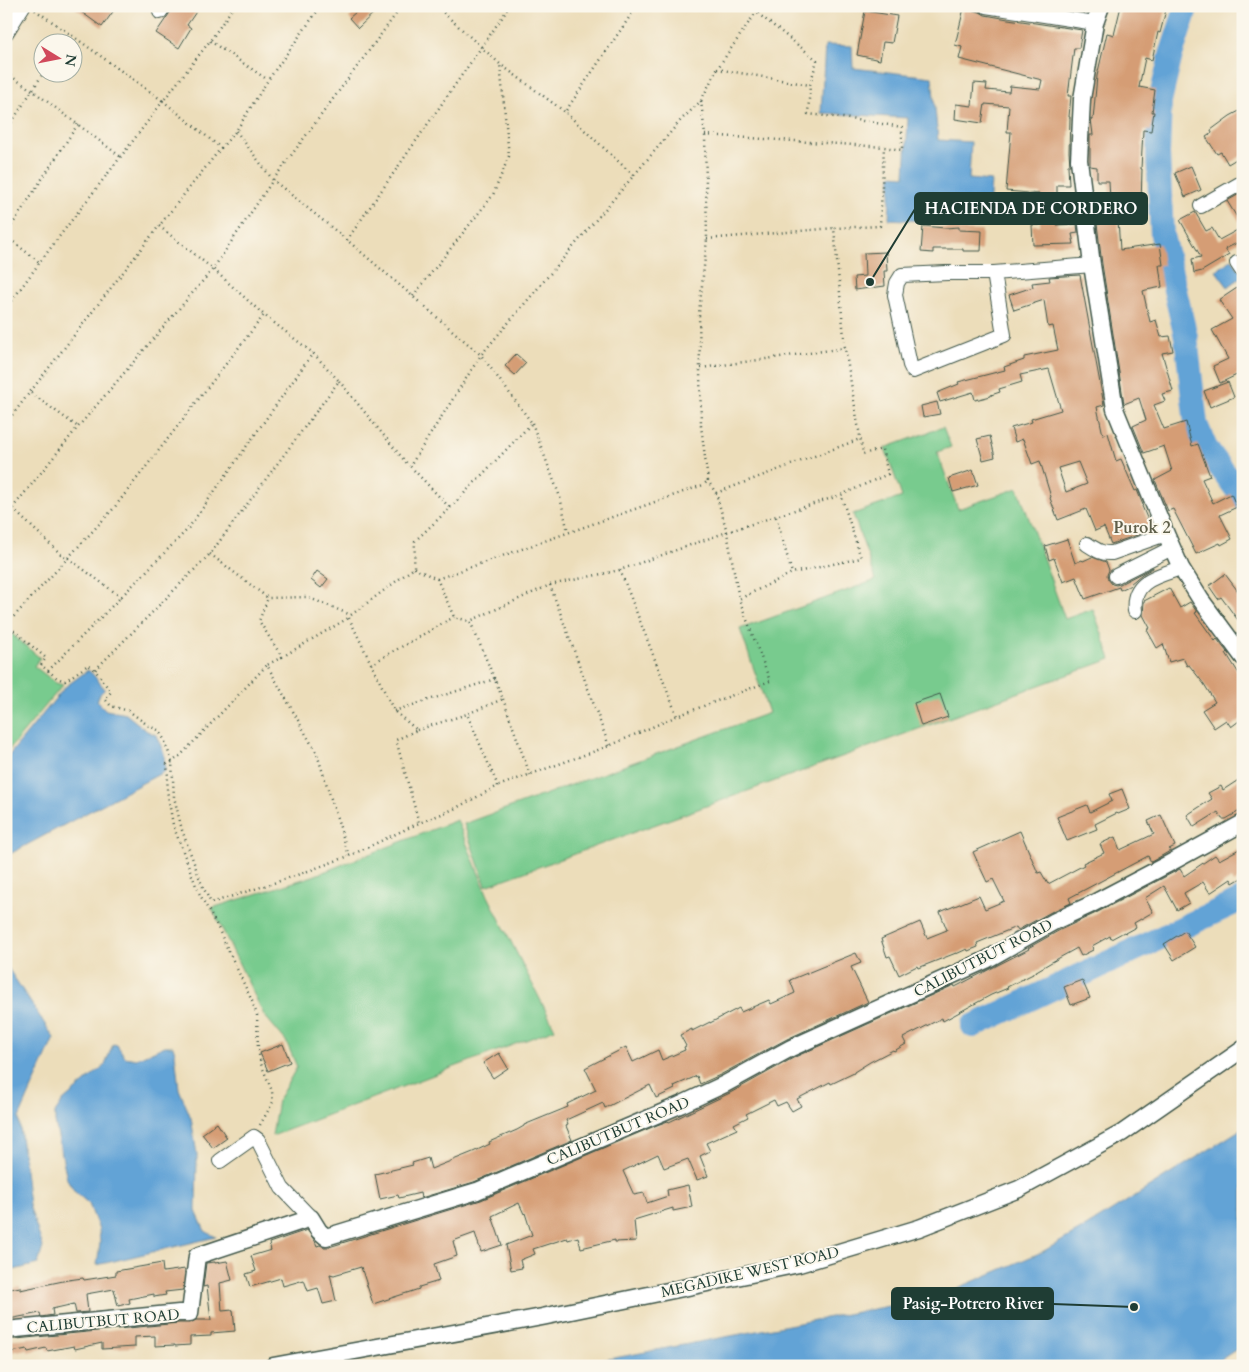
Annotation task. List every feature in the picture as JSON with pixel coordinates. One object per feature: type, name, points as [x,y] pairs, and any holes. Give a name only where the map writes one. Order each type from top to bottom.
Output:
[{"type":"street","points":[[986,6],[1095,23]]},
{"type":"street","points":[[1101,6],[1095,23],[1082,99],[1079,160],[1092,265],[1115,409],[1181,568],[1201,600],[1243,657]]},
{"type":"street","points":[[6,33],[27,7]]},
{"type":"street","points":[[1201,206],[1243,182]]},
{"type":"street","points":[[994,273],[1004,335],[913,371],[910,365],[895,295],[897,283],[902,275],[994,273],[1092,265]]},
{"type":"street","points":[[1087,544],[1105,554],[1169,541]]},
{"type":"street","points":[[1116,576],[1169,541]]},
{"type":"street","points":[[1135,611],[1133,601],[1137,590],[1146,581],[1181,568]]},
{"type":"street","name":"CALIBUTBUT ROAD","points":[[6,1330],[190,1313],[197,1256],[311,1218],[319,1231],[326,1237],[334,1236],[354,1228],[477,1191],[680,1105],[725,1084],[791,1048],[986,960],[1055,921],[1146,876],[1243,823]]},
{"type":"street","name":"MEGADIKE WEST ROAD","points":[[273,1366],[542,1317],[798,1264],[919,1228],[1019,1189],[1122,1133],[1243,1049]]},
{"type":"street","points":[[220,1161],[254,1137],[258,1140],[282,1188],[311,1218]]},
{"type":"path","points":[[6,309],[39,262],[210,41],[234,6]]},
{"type":"path","points":[[6,423],[159,226],[236,131],[268,80],[321,6]]},
{"type":"path","points":[[6,516],[78,427],[214,269],[273,180],[402,6]]},
{"type":"path","points":[[436,6],[500,64],[565,112],[634,175]]},
{"type":"path","points":[[347,240],[510,6]]},
{"type":"path","points":[[565,112],[637,6]]},
{"type":"path","points":[[410,466],[481,355],[634,175],[701,100],[717,69],[759,6]]},
{"type":"path","points":[[27,7],[67,32]]},
{"type":"path","points":[[705,135],[884,147],[902,150],[902,127],[808,114],[810,85],[817,60],[756,12]]},
{"type":"path","points":[[210,41],[268,80]]},
{"type":"path","points":[[82,43],[163,101],[221,148]]},
{"type":"path","points":[[413,296],[493,195],[508,156],[500,64]]},
{"type":"path","points":[[717,69],[810,85]]},
{"type":"path","points":[[6,73],[32,90],[121,157]]},
{"type":"path","points":[[6,131],[37,82]]},
{"type":"path","points":[[264,315],[114,508],[6,624],[46,658],[41,666],[48,672],[65,681],[88,665],[95,670],[111,692],[105,699],[110,706],[129,710],[149,726],[158,730],[164,739],[172,762],[174,797],[182,830],[202,885],[212,903],[349,856],[498,786],[609,746],[678,716],[770,681],[740,599],[727,532],[716,493],[708,481],[701,426],[699,313],[707,239],[705,135],[701,100]]},
{"type":"path","points":[[39,262],[6,235],[78,124]]},
{"type":"path","points":[[236,131],[273,180],[347,240],[481,355],[532,423],[560,496],[568,532]]},
{"type":"path","points":[[707,239],[880,226],[884,147]]},
{"type":"path","points":[[159,226],[214,269],[264,315],[313,353],[410,466],[450,508]]},
{"type":"path","points":[[371,664],[454,617],[470,620],[550,585],[620,570],[727,532],[841,495],[888,474],[882,449],[863,454],[845,348],[834,228]]},
{"type":"path","points":[[700,368],[845,348]]},
{"type":"path","points":[[48,672],[187,530],[313,353]]},
{"type":"path","points":[[95,670],[210,554],[338,380]]},
{"type":"path","points":[[30,393],[78,427]]},
{"type":"path","points":[[254,1137],[273,1102],[272,1091],[260,1064],[257,1015],[216,924],[198,891],[174,825],[166,790],[167,764],[181,755],[267,665],[349,618],[414,568],[416,541],[532,423]]},
{"type":"path","points":[[716,493],[860,439]]},
{"type":"path","points":[[437,579],[703,485],[708,481]]},
{"type":"path","points":[[740,599],[792,573],[861,558],[841,495]]},
{"type":"path","points":[[13,509],[67,559],[121,597]]},
{"type":"path","points":[[776,517],[792,573]]},
{"type":"path","points":[[210,554],[268,598],[306,597],[351,615],[355,613]]},
{"type":"path","points":[[414,568],[437,579],[454,617]]},
{"type":"path","points":[[620,570],[678,716]]},
{"type":"path","points":[[550,585],[609,746]]},
{"type":"path","points":[[268,598],[259,621],[282,657]]},
{"type":"path","points":[[349,618],[394,711],[416,730]]},
{"type":"path","points":[[470,620],[503,699],[530,775]]},
{"type":"path","points":[[267,665],[317,754],[349,856]]},
{"type":"path","points":[[394,711],[495,679]]},
{"type":"path","points":[[419,824],[396,740],[416,730],[467,714],[503,699]]},
{"type":"path","points":[[467,714],[498,786]]},
{"type":"green space","points":[[943,427],[951,447],[937,452],[958,509],[1018,488],[1065,619],[1093,609],[1111,659],[486,886],[464,824],[769,713],[740,629],[876,580],[853,514],[902,497],[885,448]]},
{"type":"green space","points":[[6,629],[40,658],[34,666],[56,683],[63,685],[6,753]]},
{"type":"green space","points":[[457,820],[488,896],[555,1029],[272,1136],[278,1100],[297,1067],[286,1041],[264,1015],[212,908],[313,876]]},
{"type":"water","points":[[825,45],[852,46],[853,68],[932,77],[938,140],[971,142],[969,179],[991,181],[988,225],[889,219],[891,175],[905,176],[908,118],[821,113]]},
{"type":"water","points":[[1232,259],[1243,276],[1228,287],[1216,271]]},
{"type":"water","points":[[88,670],[105,689],[97,701],[106,710],[126,714],[147,731],[156,735],[164,753],[165,771],[6,856],[6,759],[65,687]]},
{"type":"water","points":[[6,965],[54,1038],[19,1118],[29,1205],[43,1247],[38,1264],[6,1272]]},
{"type":"water","points":[[113,1044],[117,1045],[125,1057],[136,1059],[165,1046],[173,1046],[179,1089],[191,1118],[197,1154],[196,1211],[205,1231],[216,1237],[97,1265],[100,1243],[99,1230],[89,1204],[75,1192],[67,1179],[55,1122],[55,1113],[63,1101],[105,1065]]},
{"type":"water","points":[[1243,1128],[1243,1345],[1211,1366],[572,1366],[889,1306],[953,1290],[1042,1252],[1086,1227]]},
{"type":"building","points":[[73,6],[117,6],[102,27]]},
{"type":"building","points":[[173,6],[200,6],[187,25],[191,28],[179,48],[156,33]]},
{"type":"building","points":[[363,6],[381,6],[358,28],[349,18]]},
{"type":"building","points":[[1121,6],[1167,6],[1160,33],[1158,32],[1152,60],[1145,58],[1139,87],[1155,90],[1151,131],[1143,130],[1141,207],[1146,206],[1146,218],[1118,220],[1120,250],[1160,244],[1163,265],[1159,265],[1162,287],[1143,291],[1150,322],[1156,320],[1161,337],[1170,336],[1173,351],[1162,353],[1173,391],[1162,394],[1165,401],[1154,405],[1164,429],[1186,422],[1192,446],[1198,444],[1210,476],[1202,479],[1213,503],[1231,494],[1237,507],[1220,515],[1232,539],[1196,554],[1173,509],[1168,511],[1155,480],[1172,471],[1164,446],[1144,453],[1133,426],[1146,420],[1139,398],[1124,404],[1102,264],[1097,224],[1100,224],[1100,217],[1111,217],[1109,181],[1097,181],[1097,167],[1090,166],[1090,135],[1093,135],[1091,119],[1093,120],[1097,76],[1107,33],[1114,35]]},
{"type":"building","points":[[964,8],[985,15],[1082,30],[1079,48],[1074,48],[1068,96],[1071,96],[1069,117],[1069,185],[1057,185],[1057,225],[1077,224],[1078,233],[1072,234],[1074,244],[1033,245],[1032,225],[1040,225],[1040,194],[1006,191],[1011,132],[1007,132],[1009,106],[985,104],[982,123],[955,119],[956,104],[972,106],[974,83],[987,84],[986,90],[1009,92],[1010,86],[1040,89],[1042,80],[959,59],[962,47],[955,45]]},
{"type":"building","points":[[865,11],[897,16],[892,43],[883,42],[880,60],[857,55]]},
{"type":"building","points":[[1243,109],[1243,155],[1228,164],[1221,152],[1217,154],[1206,137],[1212,133],[1211,130]]},
{"type":"building","points":[[1191,166],[1201,190],[1185,197],[1175,173]]},
{"type":"building","points":[[1243,192],[1243,227],[1227,201]]},
{"type":"building","points":[[1195,212],[1206,231],[1212,228],[1219,240],[1243,227],[1243,240],[1225,249],[1229,255],[1202,271],[1194,273],[1192,259],[1201,257],[1180,220]]},
{"type":"building","points":[[923,226],[959,227],[959,230],[982,231],[981,251],[933,249],[933,253],[921,252]]},
{"type":"building","points":[[886,252],[887,271],[884,271],[885,286],[855,290],[854,277],[865,276],[864,253]]},
{"type":"building","points":[[1080,275],[1104,405],[1097,407],[1103,435],[1108,433],[1116,461],[1121,459],[1135,491],[1137,490],[1152,530],[1111,544],[1104,527],[1095,531],[1086,509],[1058,520],[1040,461],[1032,464],[1023,439],[1015,442],[1011,428],[1032,422],[1031,419],[1061,410],[1049,369],[1020,375],[1022,382],[999,389],[1000,392],[991,396],[975,400],[973,392],[940,402],[937,393],[959,384],[958,382],[1005,370],[1004,367],[1024,360],[1024,357],[1058,350],[1053,326],[1048,327],[1044,300],[1014,310],[1009,295],[1033,287],[1032,283],[1050,281],[1049,277]],"holes":[[[1078,462],[1087,484],[1066,492],[1058,468]]]},
{"type":"building","points":[[1243,284],[1243,372],[1220,383],[1213,366],[1228,359],[1212,330],[1232,319],[1219,300]]},
{"type":"building","points":[[516,354],[526,363],[515,375],[505,366]]},
{"type":"building","points":[[1228,382],[1234,397],[1210,407],[1204,391]]},
{"type":"building","points":[[937,402],[940,414],[923,417],[921,406]]},
{"type":"building","points":[[990,436],[995,457],[983,460],[977,439]]},
{"type":"building","points":[[973,470],[978,485],[953,492],[949,478]]},
{"type":"building","points":[[1067,539],[1075,563],[1092,557],[1106,562],[1109,570],[1108,579],[1112,584],[1120,584],[1153,568],[1142,574],[1131,585],[1120,590],[1119,587],[1085,599],[1076,577],[1063,582],[1054,558],[1049,560],[1045,546]]},
{"type":"building","points":[[317,571],[328,579],[321,588],[311,580]]},
{"type":"building","points":[[1225,574],[1243,598],[1243,627],[1221,597],[1218,599],[1209,586]]},
{"type":"building","points":[[1169,588],[1180,608],[1190,602],[1197,612],[1195,613],[1215,641],[1217,639],[1227,652],[1243,680],[1243,718],[1231,727],[1226,720],[1214,728],[1202,710],[1215,702],[1204,684],[1189,665],[1187,666],[1183,658],[1169,662],[1163,644],[1157,648],[1147,630],[1150,628],[1143,615],[1144,601]]},
{"type":"building","points":[[940,694],[948,717],[921,726],[914,703]]},
{"type":"building","points":[[1243,777],[1243,809],[1226,819],[1222,819],[1218,812],[1194,827],[1187,815],[1212,799],[1208,793],[1221,786],[1223,790]]},
{"type":"building","points":[[1122,789],[1130,809],[1095,824],[1097,829],[1067,841],[1057,817],[1087,805],[1090,812],[1112,801],[1109,794]]},
{"type":"building","points":[[1161,815],[1175,846],[1151,862],[1148,856],[1069,898],[1071,903],[1018,930],[1016,927],[977,943],[978,947],[968,951],[967,949],[918,968],[917,966],[899,975],[890,956],[887,957],[881,939],[920,922],[927,938],[947,930],[940,912],[979,896],[985,909],[1004,901],[993,879],[987,882],[973,852],[1020,831],[1038,873],[1041,872],[1048,884],[1104,853],[1100,844],[1115,837],[1120,850],[1154,834],[1148,821]]},
{"type":"building","points":[[1243,847],[1243,877],[1233,883],[1231,879],[1210,893],[1203,882],[1184,893],[1189,903],[1177,910],[1164,886],[1145,898],[1153,912],[1134,923],[1136,927],[1125,933],[1111,939],[1110,936],[1092,946],[1093,950],[1081,956],[1077,948],[1008,988],[943,1021],[942,1018],[903,1038],[906,1044],[894,1051],[870,1062],[854,1073],[831,1084],[830,1082],[797,1099],[801,1106],[792,1111],[786,1102],[777,1106],[774,1100],[746,1114],[748,1117],[734,1124],[737,1129],[706,1143],[710,1151],[700,1156],[708,1176],[697,1180],[688,1159],[664,1168],[658,1154],[623,1171],[634,1195],[644,1193],[647,1203],[668,1196],[667,1190],[688,1185],[692,1207],[673,1211],[673,1208],[634,1220],[636,1241],[615,1242],[615,1240],[581,1248],[578,1237],[568,1240],[567,1238],[533,1249],[535,1254],[520,1260],[522,1268],[511,1270],[506,1245],[532,1235],[525,1213],[519,1203],[492,1216],[502,1245],[481,1252],[475,1233],[453,1241],[457,1256],[434,1264],[439,1281],[373,1304],[361,1267],[334,1275],[330,1274],[336,1301],[323,1304],[318,1288],[308,1291],[304,1280],[283,1286],[281,1278],[250,1287],[246,1274],[256,1271],[251,1256],[271,1250],[269,1243],[307,1230],[317,1246],[329,1247],[481,1200],[657,1125],[669,1122],[730,1093],[795,1057],[954,985],[955,987],[1029,949],[1060,930],[1180,869],[1184,876],[1215,855],[1219,860]]},
{"type":"building","points":[[1185,931],[1195,947],[1174,960],[1164,944]]},
{"type":"building","points":[[856,953],[861,963],[851,967],[868,1002],[787,1039],[700,1084],[697,1076],[674,1086],[675,1089],[656,1098],[650,1085],[605,1108],[603,1103],[566,1120],[568,1125],[566,1126],[572,1140],[474,1182],[421,1198],[420,1193],[399,1198],[398,1195],[380,1199],[375,1174],[413,1165],[412,1163],[428,1158],[431,1169],[473,1152],[524,1125],[568,1107],[567,1104],[596,1090],[585,1068],[626,1047],[633,1062],[658,1050],[662,1060],[685,1050],[684,1047],[686,1046],[680,1035],[710,1023],[739,1008],[741,1012],[769,1000],[771,1004],[795,993],[790,980]]},
{"type":"building","points":[[1082,980],[1090,998],[1071,1005],[1064,987]]},
{"type":"building","points":[[283,1044],[290,1062],[268,1071],[260,1053]]},
{"type":"building","points":[[499,1053],[508,1068],[493,1078],[483,1063]]},
{"type":"building","points":[[217,1123],[227,1138],[213,1148],[202,1134]]},
{"type":"building","points":[[227,1261],[232,1280],[220,1283],[222,1311],[233,1310],[235,1331],[211,1333],[211,1336],[190,1337],[190,1345],[155,1346],[155,1336],[135,1337],[135,1347],[102,1349],[102,1343],[75,1349],[74,1346],[47,1351],[46,1348],[28,1352],[27,1349],[6,1353],[6,1340],[211,1320],[207,1286],[203,1287],[206,1263]]},
{"type":"building","points":[[162,1263],[163,1272],[185,1269],[183,1290],[165,1292],[166,1295],[154,1297],[154,1294],[129,1299],[130,1303],[118,1306],[114,1289],[86,1294],[88,1312],[76,1313],[74,1304],[52,1309],[53,1315],[41,1317],[40,1313],[9,1319],[6,1308],[6,1290],[20,1287],[20,1290],[68,1280],[83,1278],[84,1280],[116,1275],[116,1271]]},
{"type":"waterway","points":[[1187,6],[1171,55],[1160,101],[1158,154],[1162,235],[1186,337],[1196,424],[1206,448],[1243,498]]},
{"type":"waterway","points":[[973,1026],[1243,899]]},
{"type":"place","name":"HACIENDA DE CORDERO","points":[[870,282]]},
{"type":"place","name":"Pasig-Potrero River","points":[[1134,1307]]},
{"type":"district","name":"Purok 2","points":[[1142,527]]}]
